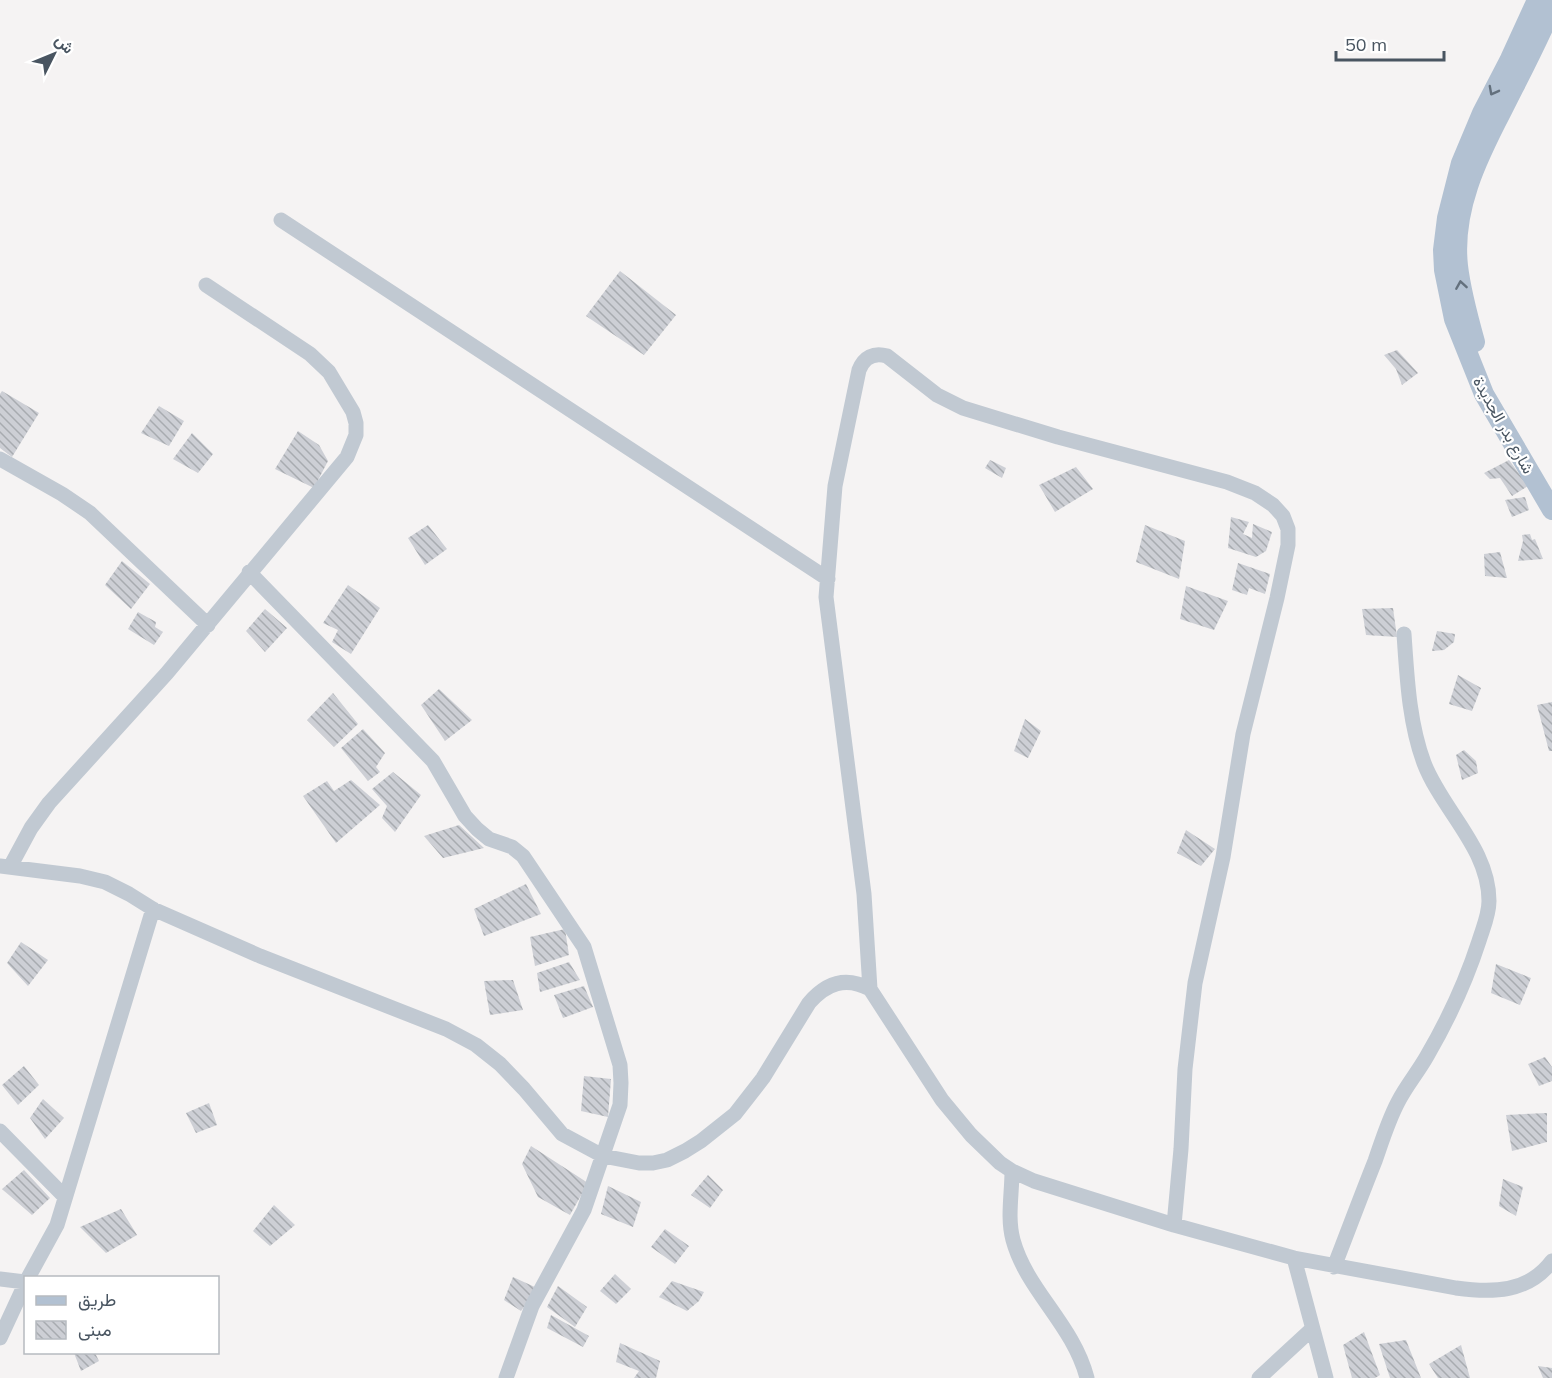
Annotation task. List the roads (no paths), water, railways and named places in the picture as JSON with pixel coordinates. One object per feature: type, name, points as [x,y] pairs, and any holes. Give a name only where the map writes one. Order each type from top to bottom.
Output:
[{"type":"main road","name":"شارع بدر الجديدة","points":[[1537,0],[1482,113],[1461,163],[1447,218],[1443,260],[1454,319],[1479,384],[1552,510]]},
{"type":"main road","name":"شارع بدر الجديدة","points":[[1552,8],[1470,177],[1461,210],[1458,265],[1463,296],[1482,363],[1552,491]]},
{"type":"street","points":[[281,220],[828,579]]},
{"type":"street","points":[[206,285],[320,362],[348,401],[356,423],[356,435],[347,457],[249,572],[208,625],[49,803],[5,867],[80,876],[105,882],[153,909],[260,956],[446,1029],[476,1045],[508,1073],[562,1134],[603,1156],[653,1163],[667,1160],[701,1141],[735,1113],[763,1078],[817,993],[829,985],[840,982],[852,982],[870,989]]},
{"type":"street","points":[[1174,1225],[1185,1069],[1195,983],[1223,857],[1243,734],[1288,545],[1288,529],[1283,516],[1273,505],[1227,482],[1058,437],[963,408],[937,395],[887,356],[871,355],[859,370],[835,486],[826,597],[864,894],[870,989],[948,1108],[971,1136],[1000,1163],[1034,1181],[1174,1225],[1294,1258],[1456,1288],[1498,1291],[1518,1287],[1531,1280],[1552,1261]]},
{"type":"street","points":[[0,459],[62,494],[90,513],[208,625]]},
{"type":"street","points":[[249,572],[433,761],[465,816],[477,829],[489,839],[512,847],[523,856],[584,947],[620,1065],[620,1105],[584,1210],[532,1306],[506,1378]]},
{"type":"street","points":[[1334,1267],[1398,1101],[1427,1056],[1461,988],[1484,924],[1489,901],[1485,877],[1478,857],[1424,763],[1414,729],[1404,634]]},
{"type":"street","points":[[29,1276],[57,1225],[153,909]]},
{"type":"street","points":[[0,1131],[65,1197]]},
{"type":"street","points":[[1012,1171],[1011,1222],[1018,1253],[1042,1297],[1073,1341],[1080,1354],[1086,1378]]},
{"type":"street","points":[[1294,1258],[1326,1378]]},
{"type":"street","points":[[0,1279],[24,1282]]},
{"type":"street","points":[[0,1338],[24,1284]]},
{"type":"street","points":[[1259,1378],[1312,1329]]}]
